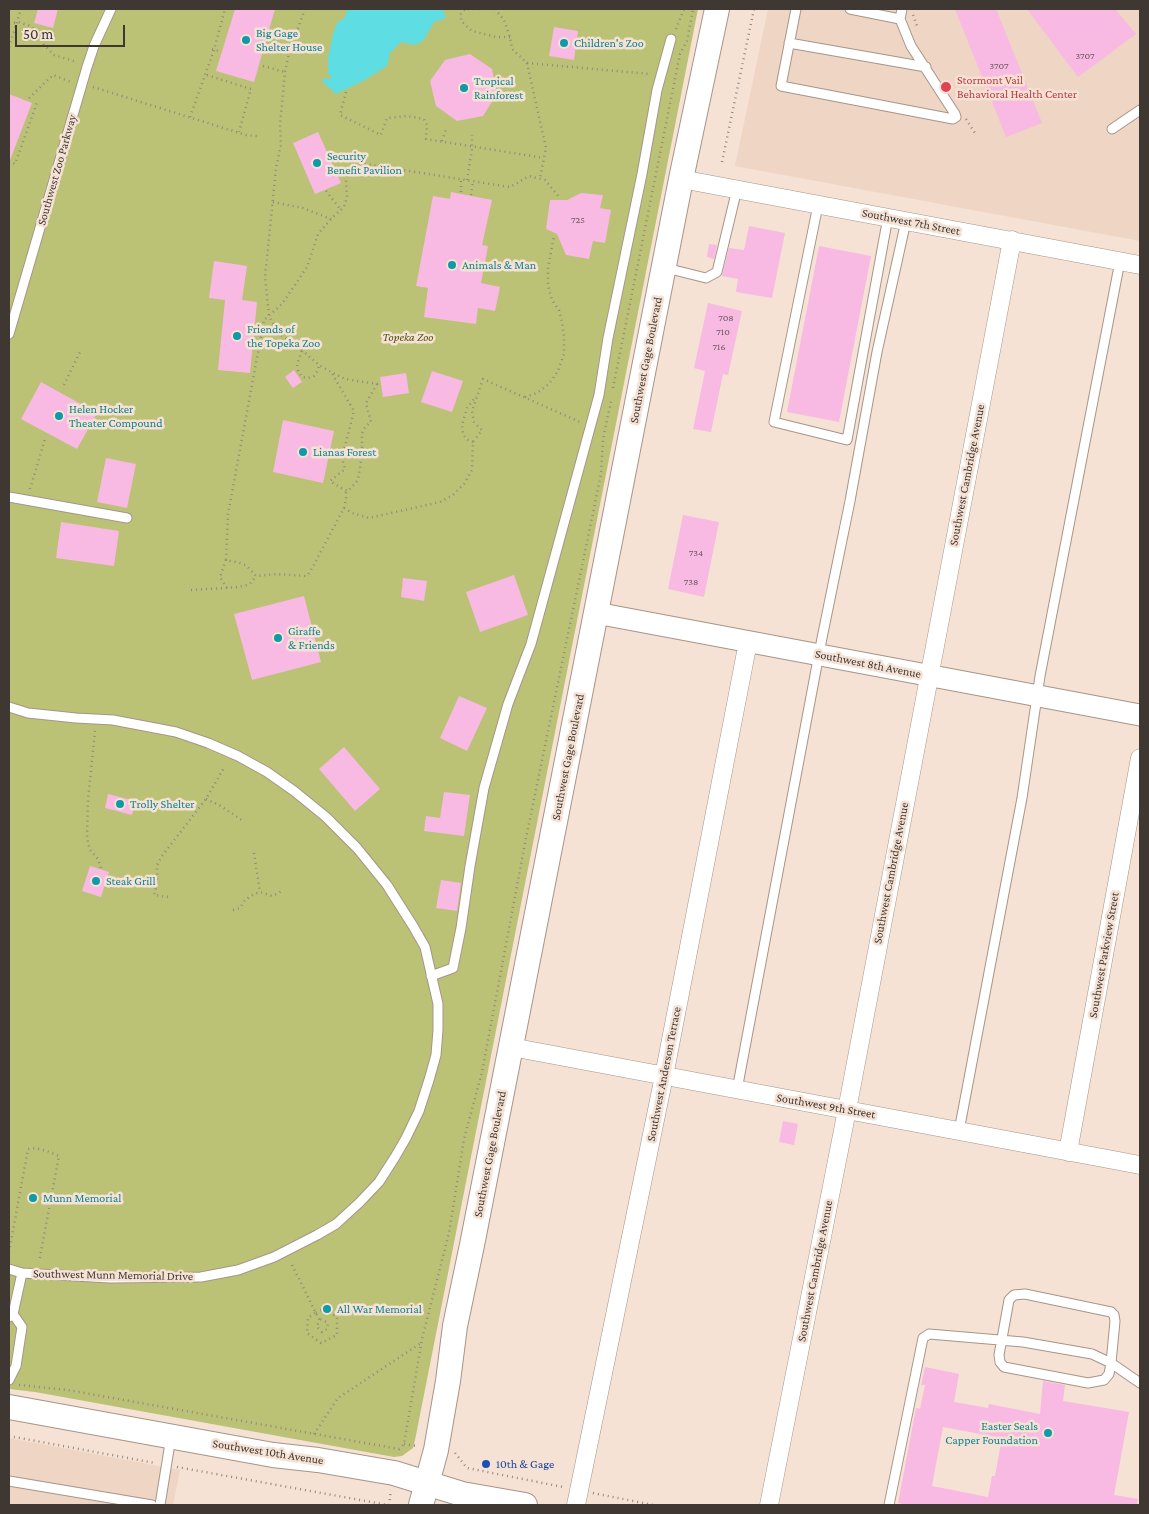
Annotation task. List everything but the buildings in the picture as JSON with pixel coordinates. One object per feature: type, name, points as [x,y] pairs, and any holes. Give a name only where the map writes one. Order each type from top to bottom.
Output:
[{"type":"main road","name":"Southwest Gage Boulevard","points":[[425,1494],[436,1450],[445,1401],[455,1326],[681,179],[717,9]]},
{"type":"main road","name":"Southwest 10th Avenue","points":[[9,1407],[274,1455],[318,1460],[394,1473],[425,1494],[462,1494],[525,1505]]},
{"type":"street","name":"Southwest 7th Street","points":[[681,179],[1140,265]]},
{"type":"street","name":"Southwest Cambridge Avenue","points":[[769,1505],[847,1110],[1012,240]]},
{"type":"street","name":"Southwest 8th Avenue","points":[[596,613],[1140,715]]},
{"type":"street","name":"Southwest Anderson Terrace","points":[[578,1497],[664,1076],[748,642]]},
{"type":"street","name":"Southwest Parkview Street","points":[[1068,1152],[1140,758]]},
{"type":"street","name":"Southwest 9th Street","points":[[511,1047],[1140,1165]]},
{"type":"lane","name":"Southwest Zoo Parkway","points":[[9,334],[87,67],[94,46],[111,9]]},
{"type":"lane","points":[[796,9],[781,86],[953,119],[956,117],[956,114],[911,46],[900,19],[902,9]]},
{"type":"lane","points":[[850,9],[900,19]]},
{"type":"lane","points":[[431,976],[453,968],[462,928],[470,866],[484,788],[508,704],[531,644],[599,394],[625,250],[661,75],[671,39]]},
{"type":"lane","points":[[789,43],[926,68]]},
{"type":"lane","points":[[1112,129],[1140,110]]},
{"type":"lane","points":[[664,268],[706,278],[717,272],[737,189]]},
{"type":"lane","points":[[818,205],[774,422],[847,440],[888,217]]},
{"type":"lane","points":[[737,1090],[877,352],[906,221]]},
{"type":"lane","points":[[959,1131],[1022,798],[1040,676],[1120,261]]},
{"type":"lane","points":[[9,497],[127,518]]},
{"type":"lane","name":"Southwest Munn Memorial Drive","points":[[9,707],[28,713],[113,720],[176,732],[238,756],[267,772],[326,817],[373,866],[401,905],[425,947],[438,1004],[436,1055],[419,1111],[406,1138],[379,1182],[336,1224],[274,1257],[238,1270],[201,1277],[110,1278],[22,1273]]},
{"type":"lane","points":[[9,1269],[22,1273],[11,1315],[22,1327],[16,1366],[9,1380]]},
{"type":"lane","points":[[1025,1294],[1111,1312],[1114,1315],[1111,1363],[1109,1374],[1104,1380],[1088,1383],[1022,1372],[1004,1367],[1000,1362],[1000,1341],[1009,1300],[1014,1295],[1025,1294]]},
{"type":"lane","points":[[890,1505],[923,1338],[929,1334],[1023,1342],[1092,1354],[1111,1363],[1140,1383]]},
{"type":"lane","points":[[160,1505],[171,1436]]},
{"type":"lane","points":[[9,1480],[152,1505]]},
{"type":"path","points":[[9,47],[21,9]]},
{"type":"path","points":[[190,117],[225,9]]},
{"type":"path","points":[[305,9],[285,72],[280,125],[281,146],[276,168],[265,277],[268,316],[278,334],[319,366],[345,379],[377,384],[366,403],[372,422],[365,427],[362,433],[362,454],[358,480],[346,490]]},
{"type":"path","points":[[479,9],[465,10],[461,14],[461,21],[472,31],[496,37],[510,37]]},
{"type":"path","points":[[495,9],[504,20],[512,49],[527,63],[546,148],[540,178]]},
{"type":"path","points":[[671,39],[684,9]]},
{"type":"path","points":[[613,391],[680,54],[687,41],[693,9]]},
{"type":"path","points":[[722,162],[754,9]]},
{"type":"path","points":[[9,24],[18,22],[27,24],[34,29],[44,45],[54,55],[87,67]]},
{"type":"path","points":[[213,50],[219,51]]},
{"type":"path","points":[[527,63],[661,75]]},
{"type":"path","points":[[263,66],[285,72]]},
{"type":"path","points":[[29,98],[53,75],[239,132],[246,136],[257,136]]},
{"type":"path","points":[[207,76],[251,88],[239,132]]},
{"type":"path","points":[[346,92],[340,115],[381,135],[387,118],[407,116],[424,119],[428,125],[426,139],[544,158]]},
{"type":"path","points":[[9,160],[15,164],[38,100]]},
{"type":"path","points":[[442,141],[446,129]]},
{"type":"path","points":[[467,180],[472,135]]},
{"type":"path","points":[[340,160],[510,187],[529,176],[544,180],[559,197]]},
{"type":"path","points":[[227,588],[220,577],[226,560],[228,514],[264,320],[282,304],[307,267],[318,234],[344,207],[347,197],[345,184],[347,174],[353,162]]},
{"type":"path","points":[[461,179],[461,192]]},
{"type":"path","points":[[471,195],[473,181]]},
{"type":"path","points":[[326,191],[341,210]]},
{"type":"path","points":[[273,202],[302,208],[331,219]]},
{"type":"path","points":[[524,397],[537,393],[549,384],[558,371],[564,354],[562,322],[559,310],[552,300],[548,285],[548,268],[554,236]]},
{"type":"path","points":[[302,351],[297,364],[298,371],[302,376],[308,378],[314,376],[319,366]]},
{"type":"path","points":[[64,385],[80,352]]},
{"type":"path","points":[[331,372],[354,411],[342,458],[345,470],[330,481],[346,490]]},
{"type":"path","points":[[344,508],[352,513],[369,518],[453,496],[464,484],[472,470],[473,442],[482,430],[476,426],[472,415],[477,394],[483,380],[585,424]]},
{"type":"path","points":[[473,442],[465,436],[462,426],[467,408],[477,394]]},
{"type":"path","points":[[18,1385],[68,1390],[399,1449],[404,1444],[421,1344],[449,1234],[464,1139],[482,1072],[528,828],[601,474],[603,439],[611,400]]},
{"type":"path","points":[[26,500],[45,439]]},
{"type":"path","points":[[191,590],[239,587],[250,584],[256,576],[277,574],[306,576],[310,572],[344,508],[346,490]]},
{"type":"path","points":[[226,560],[247,566],[256,576]]},
{"type":"path","points":[[95,731],[88,800],[87,838],[90,850],[98,859],[101,868]]},
{"type":"path","points":[[168,897],[154,895],[157,884],[158,865],[162,856],[206,798],[225,766]]},
{"type":"path","points":[[206,798],[219,804],[243,821]]},
{"type":"path","points":[[254,853],[260,892]]},
{"type":"path","points":[[233,910],[240,908],[251,895],[260,892],[272,896],[284,889]]},
{"type":"path","points":[[9,1252],[28,1149],[34,1148],[47,1151],[59,1156],[38,1263]]},
{"type":"path","points":[[292,1265],[319,1319],[317,1327],[322,1332],[327,1330],[328,1322],[320,1319]]},
{"type":"path","points":[[324,1309],[337,1317],[337,1335],[321,1343],[307,1334],[308,1318],[315,1313],[324,1309]]},
{"type":"path","points":[[314,1434],[338,1398],[421,1344]]},
{"type":"path","points":[[9,1436],[388,1505]]},
{"type":"path","points":[[455,1453],[467,1468],[578,1497],[653,1505]]},
{"type":"shaded area","name":"Stormont Vail Behavioral Health Center","points":[[768,9],[1140,9],[1140,241],[735,166]]},
{"type":"shaded area","points":[[9,1438],[180,1470],[173,1505],[9,1505]]},
{"type":"green space","name":"Topeka Zoo","points":[[9,9],[698,9],[415,1440],[413,1448],[402,1456],[394,1457],[35,1392],[9,1389]]},
{"type":"water","points":[[352,9],[443,9],[446,18],[434,22],[423,41],[415,45],[401,42],[390,53],[387,66],[363,81],[336,94],[322,81],[324,78],[330,79],[331,76],[328,73],[328,58],[338,21],[344,19],[347,11]]},
{"type":"place","name":"Big Gage Shelter House","points":[[246,40]]},
{"type":"place","name":"Children's Zoo","points":[[564,43]]},
{"type":"place","name":"Stormont Vail Behavioral Health Center","points":[[946,87]]},
{"type":"place","name":"Tropical Rainforest","points":[[464,88]]},
{"type":"place","name":"Security Benefit Pavilion","points":[[317,163]]},
{"type":"place","name":"Animals & Man","points":[[452,265]]},
{"type":"place","name":"Friends of the Topeka Zoo","points":[[237,336]]},
{"type":"place","name":"Helen Hocker Theater Compound","points":[[59,416]]},
{"type":"place","name":"Lianas Forest","points":[[303,452]]},
{"type":"place","name":"Giraffe & Friends","points":[[278,638]]},
{"type":"place","name":"Trolly Shelter","points":[[120,804]]},
{"type":"place","name":"Steak Grill","points":[[96,881]]},
{"type":"place","name":"Munn Memorial","points":[[33,1198]]},
{"type":"place","name":"All War Memorial","points":[[327,1309]]},
{"type":"place","name":"Easter Seals Capper Foundation","points":[[1048,1433]]},
{"type":"place","name":"10th & Gage","points":[[486,1464]]}]
